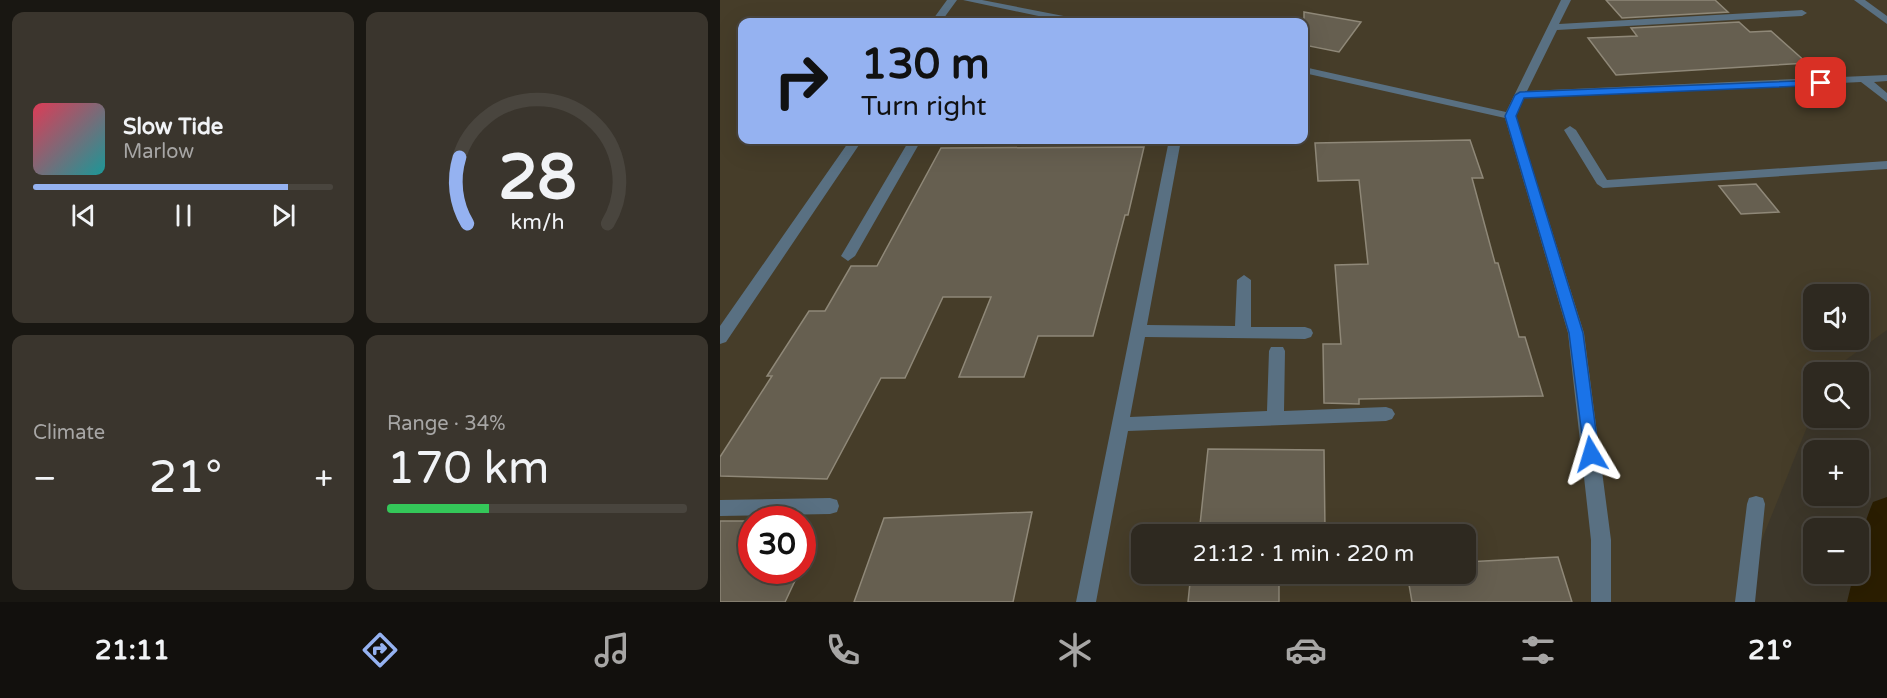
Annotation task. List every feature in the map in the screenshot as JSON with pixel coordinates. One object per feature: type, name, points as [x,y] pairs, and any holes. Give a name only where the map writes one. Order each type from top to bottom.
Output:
[{"type":"street","points":[[939,18],[952,0]]},
{"type":"street","points":[[968,0],[1059,18]]},
{"type":"street","points":[[1566,0],[1510,116],[1576,333],[1601,540],[1601,602]]},
{"type":"street","points":[[1859,0],[1887,21]]},
{"type":"street","points":[[1551,27],[1802,13]]},
{"type":"street","points":[[1308,71],[1510,116]]},
{"type":"street","points":[[1520,95],[1887,78]]},
{"type":"street","points":[[1865,80],[1887,99]]},
{"type":"street","points":[[1570,130],[1603,184],[1887,165]]},
{"type":"street","points":[[720,338],[853,144]]},
{"type":"street","points":[[848,256],[918,144]]},
{"type":"street","points":[[1086,602],[1174,144]]},
{"type":"street","points":[[1243,332],[1244,280]]},
{"type":"street","points":[[1138,332],[1305,333]]},
{"type":"street","points":[[1275,418],[1277,351]]},
{"type":"street","points":[[1120,424],[1386,414]]},
{"type":"street","points":[[1745,602],[1756,504]]},
{"type":"street","points":[[720,508],[830,506]]},
{"type":"shaded area","points":[[720,0],[1887,0],[1887,330],[1869,343],[1869,284],[1803,284],[1803,350],[1859,350],[1843,362],[1803,362],[1803,428],[1807,428],[1737,602],[720,602]]},
{"type":"building","points":[[1606,0],[1715,0],[1728,12],[1622,18]]},
{"type":"building","points":[[1304,12],[1361,22],[1339,52],[1308,46],[1308,18],[1304,18]]},
{"type":"building","points":[[1739,22],[1750,32],[1771,31],[1807,63],[1616,75],[1588,38],[1637,36],[1631,28]]},
{"type":"building","points":[[1470,140],[1483,178],[1472,178],[1495,263],[1498,263],[1519,337],[1525,337],[1543,396],[1359,399],[1359,404],[1324,403],[1323,344],[1341,344],[1335,265],[1368,264],[1359,180],[1318,181],[1315,143]]},
{"type":"building","points":[[1144,147],[1128,215],[1125,215],[1093,336],[1038,336],[1024,377],[959,377],[991,297],[943,297],[905,378],[881,378],[827,479],[720,476],[720,457],[772,376],[767,376],[809,311],[825,311],[851,266],[877,266],[941,148]]},
{"type":"building","points":[[1756,184],[1779,212],[1741,214],[1719,186]]},
{"type":"building","points":[[1208,449],[1324,450],[1325,524],[1200,524]]},
{"type":"building","points":[[1032,512],[1013,602],[854,602],[884,518]]},
{"type":"building","points":[[720,521],[738,521],[738,584],[793,584],[785,602],[720,602]]},
{"type":"building","points":[[1558,557],[1572,602],[1412,602],[1409,584],[1476,584],[1476,561]]},
{"type":"building","points":[[1190,584],[1279,584],[1279,602],[1188,602]]},
{"type":"waterway","points":[[1869,602],[1887,515]]},
{"type":"route","points":[[1591,454],[1576,333],[1510,116],[1520,95],[1821,83]]}]
